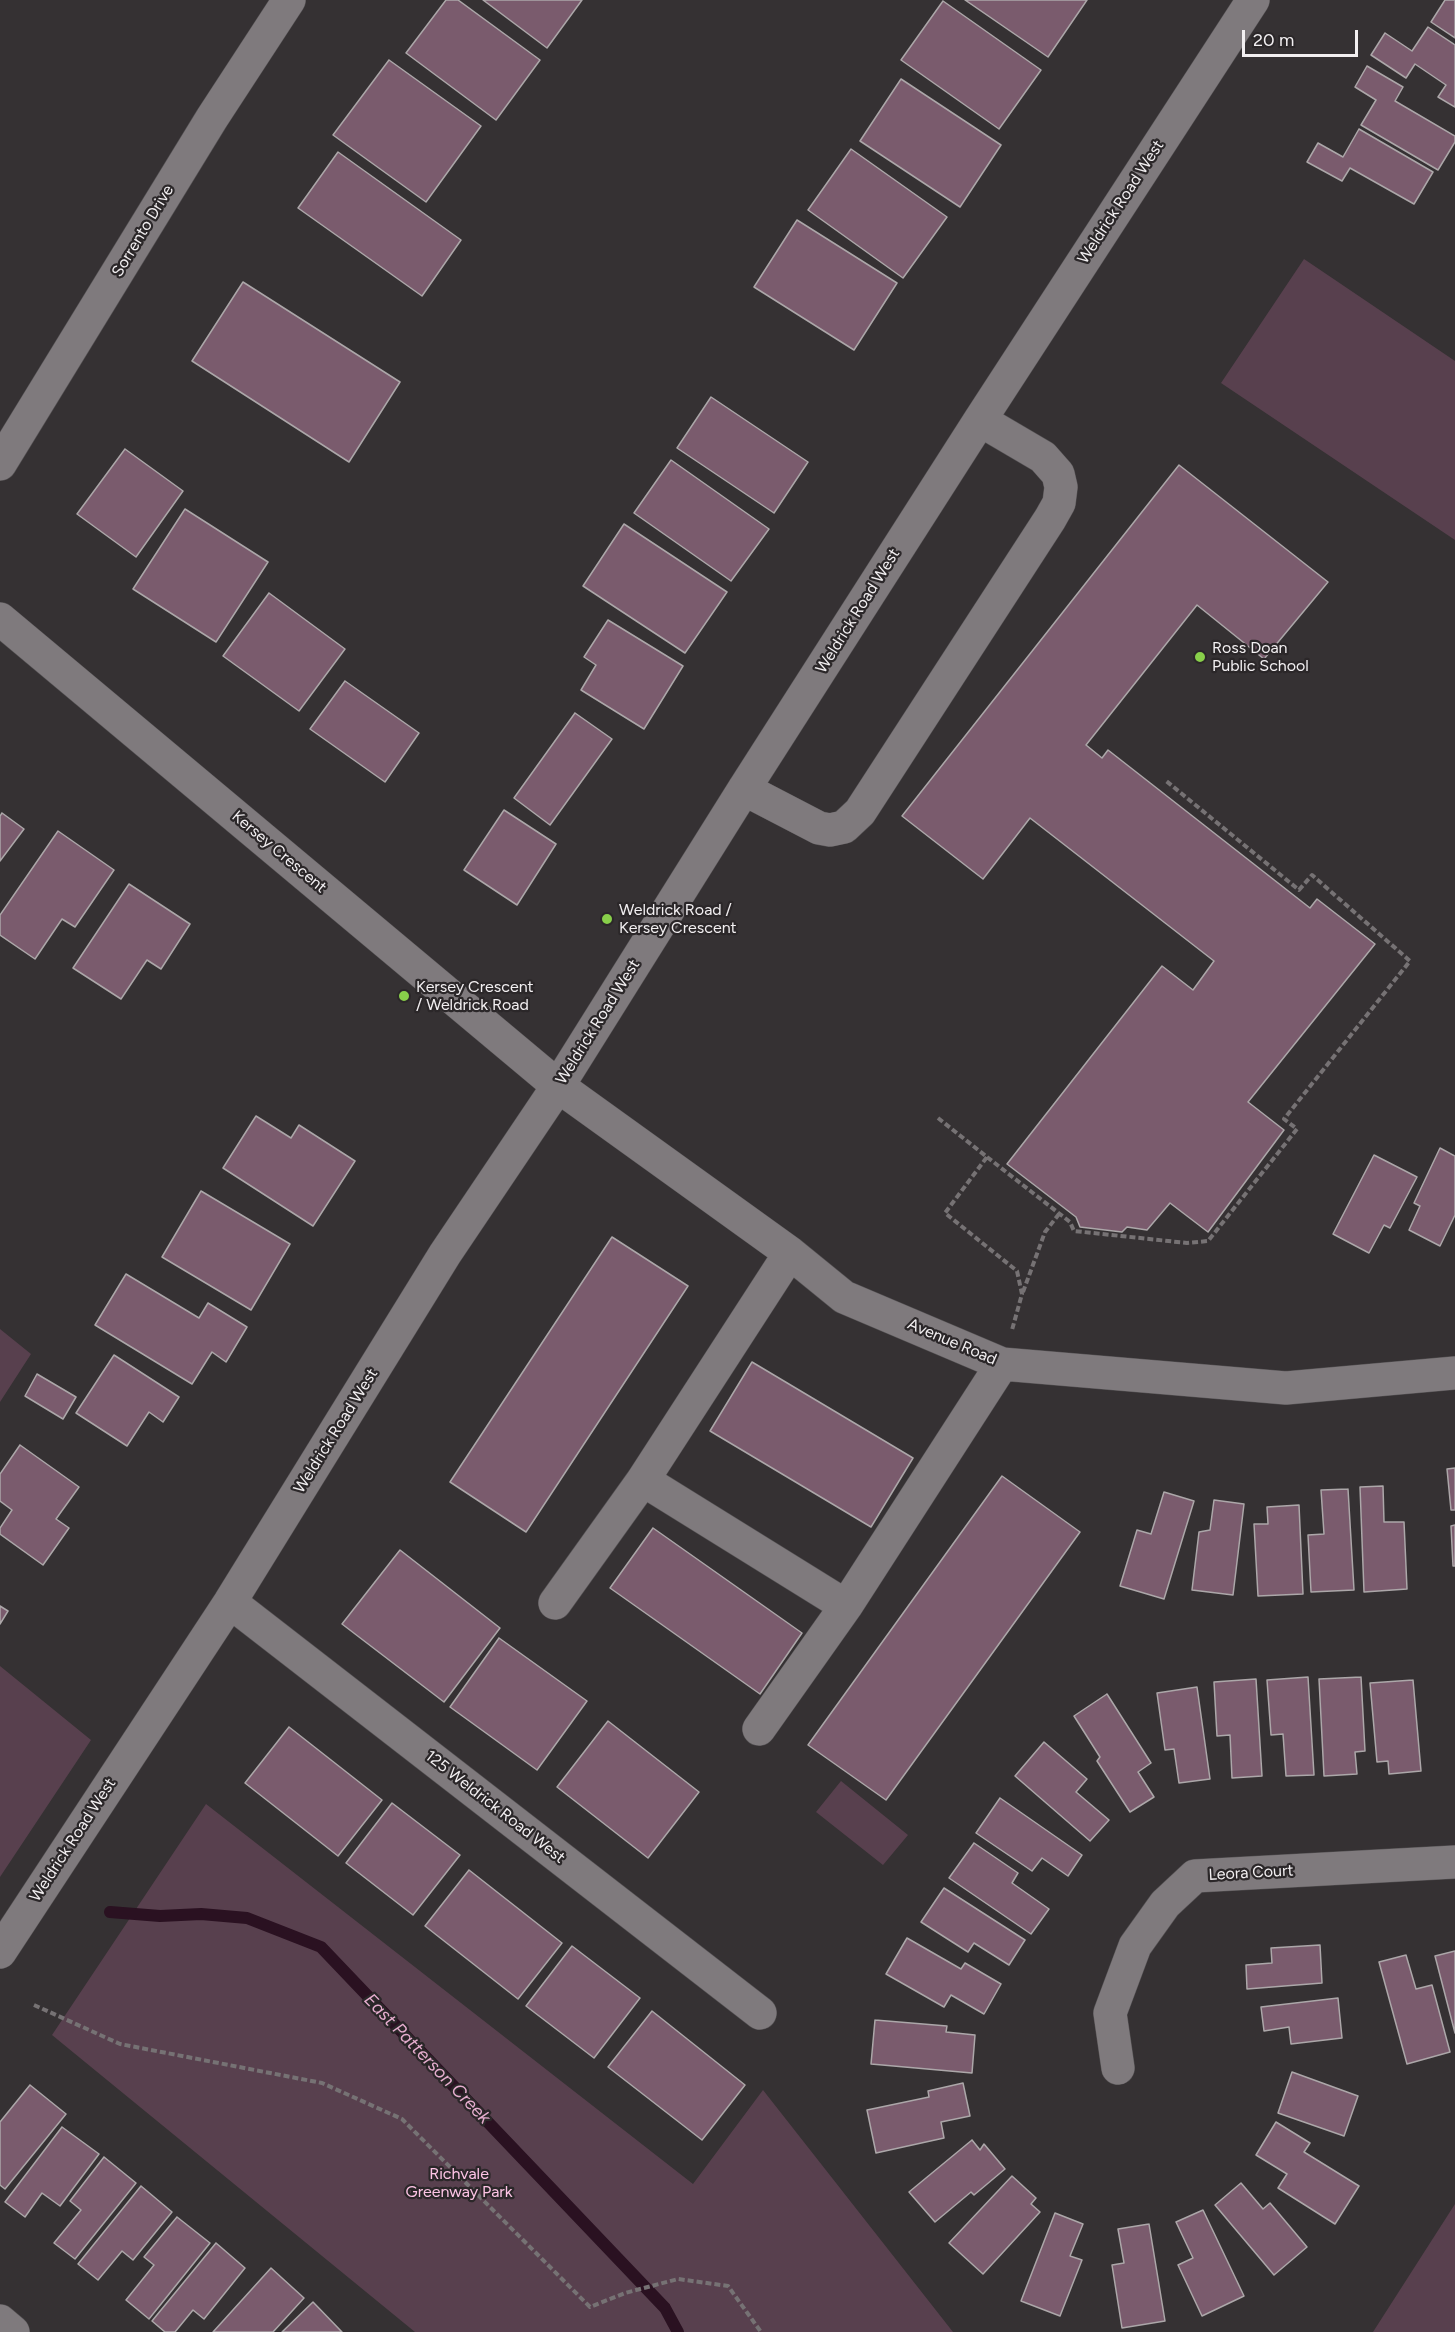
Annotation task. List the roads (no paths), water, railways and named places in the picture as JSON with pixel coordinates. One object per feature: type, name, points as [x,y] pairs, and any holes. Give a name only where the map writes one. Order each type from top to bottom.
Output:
[{"type":"street","name":"Sorrento Drive","points":[[0,464],[212,118],[289,0]]},
{"type":"street","name":"Weldrick Road West","points":[[0,1952],[230,1602],[445,1254],[558,1086],[744,789],[980,420],[1253,0]]},
{"type":"street","points":[[744,789],[819,828],[830,830],[844,827],[860,812],[1050,519],[1059,503],[1061,487],[1058,474],[1043,457],[980,420]]},
{"type":"street","name":"Kersey Crescent","points":[[0,619],[558,1086]]},
{"type":"street","name":"Avenue Road","points":[[558,1086],[790,1253],[844,1297],[1002,1364],[1286,1388],[1455,1373]]},
{"type":"street","points":[[555,1603],[643,1480],[790,1253]]},
{"type":"street","points":[[759,1729],[846,1606],[1002,1364]]},
{"type":"street","points":[[643,1480],[846,1606]]},
{"type":"street","name":"125 Weldrick Road West","points":[[230,1602],[760,2013]]},
{"type":"street","name":"Leora Court","points":[[1118,2068],[1110,2013],[1135,1946],[1164,1904],[1195,1876],[1455,1863]]},
{"type":"street","points":[[0,2321],[13,2332]]},
{"type":"waterway","name":"East Patterson Creek","points":[[110,1912],[160,1916],[201,1914],[247,1918],[321,1947],[665,2308],[678,2332]]},
{"type":"place","name":"Ross Doan Public School","points":[[1200,657]]},
{"type":"place","name":"Weldrick Road / Kersey Crescent","points":[[607,919]]},
{"type":"place","name":"Kersey Crescent / Weldrick Road","points":[[404,996]]},
{"type":"park label","name":"Richvale Greenway Park","points":[[459,2183]]}]
